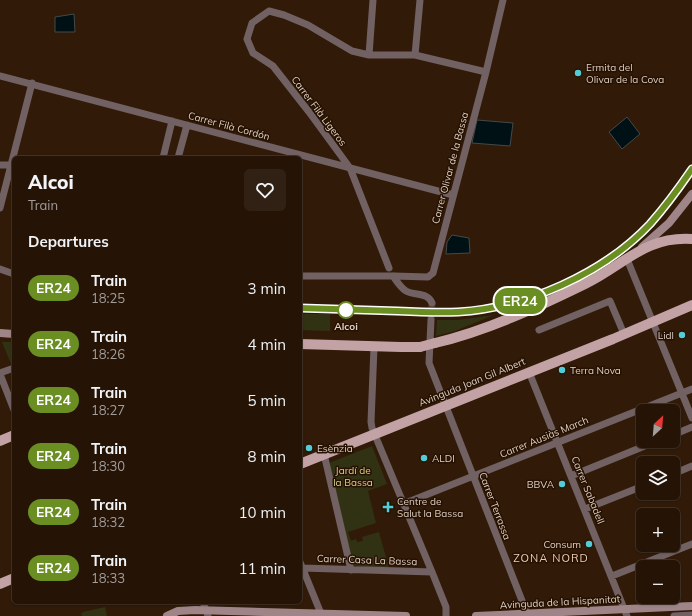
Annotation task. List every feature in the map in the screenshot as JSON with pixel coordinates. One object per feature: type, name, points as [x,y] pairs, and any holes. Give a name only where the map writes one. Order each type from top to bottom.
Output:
[{"type":"main road","points":[[303,343],[374,347],[420,346],[454,339],[517,315],[585,284],[650,245],[664,240],[679,238],[692,239]]},
{"type":"main road","name":"Avinguda Joan Gil Albert","points":[[302,463],[624,334],[692,305]]},
{"type":"main road","points":[[0,441],[12,436]]},
{"type":"main road","points":[[0,584],[12,579]]},
{"type":"street","points":[[373,0],[369,55],[415,55],[486,72]]},
{"type":"street","points":[[415,55],[420,0]]},
{"type":"street","name":"Carrer Olivar de la Bassa","points":[[392,276],[428,277],[434,269],[486,72],[503,0]]},
{"type":"street","name":"Carrer Filà Ligeros","points":[[369,55],[352,52],[308,25],[270,11],[252,23],[247,38],[253,53],[273,66],[350,168],[389,268],[395,269],[396,272],[392,276]]},
{"type":"street","name":"Carrer Filà Cordón","points":[[0,76],[453,195]]},
{"type":"street","points":[[15,156],[32,84]]},
{"type":"street","points":[[163,156],[172,121]]},
{"type":"street","points":[[179,156],[187,125]]},
{"type":"street","points":[[0,165],[12,165]]},
{"type":"street","points":[[0,208],[12,168]]},
{"type":"street","points":[[637,252],[669,223],[692,194]]},
{"type":"street","points":[[627,259],[692,418]]},
{"type":"street","points":[[0,269],[12,273]]},
{"type":"street","points":[[302,276],[392,276],[404,290],[426,296],[432,303]]},
{"type":"street","points":[[539,330],[610,301],[624,334]]},
{"type":"street","points":[[431,320],[429,363],[445,406]]},
{"type":"street","points":[[0,333],[12,334]]},
{"type":"street","points":[[374,347],[371,422],[446,607],[446,616]]},
{"type":"street","points":[[12,369],[0,374],[12,405]]},
{"type":"street","name":"Carrer Sabadell","points":[[529,372],[626,612]]},
{"type":"street","name":"Carrer Ausiàs March","points":[[403,504],[692,389]]},
{"type":"street","name":"Carrer Terrassa","points":[[445,406],[527,615]]},
{"type":"street","points":[[680,432],[692,427]]},
{"type":"street","points":[[571,476],[640,448]]},
{"type":"street","points":[[324,454],[351,570]]},
{"type":"street","points":[[680,471],[692,466]]},
{"type":"street","points":[[585,509],[636,489]]},
{"type":"street","points":[[612,576],[692,544]]},
{"type":"street","name":"Carrer Casa La Bassa","points":[[302,565],[351,570],[432,572]]},
{"type":"street","points":[[302,568],[321,615]]},
{"type":"street","name":"Avinguda de la Hispanitat","points":[[476,616],[626,612],[692,606]]},
{"type":"street","points":[[167,616],[178,611],[206,609],[321,615],[406,616]]},
{"type":"street","points":[[674,616],[692,615]]},
{"type":"green space","points":[[302,314],[330,314],[330,331],[302,330]]},
{"type":"green space","points":[[494,315],[455,331],[436,336],[437,320],[457,320]]},
{"type":"green space","points":[[2,342],[12,342],[11,364]]},
{"type":"green space","name":"Jardí de la Bassa","points":[[372,446],[387,484],[368,491],[376,523],[348,532],[351,541],[356,539],[357,542],[363,541],[362,537],[379,532],[389,568],[357,567],[352,564],[329,463]]},
{"type":"green space","points":[[105,607],[107,616],[82,616],[81,614],[83,612]]},
{"type":"shaded area","points":[[74,14],[75,32],[55,32],[55,17]]},
{"type":"shaded area","points":[[627,117],[640,134],[622,149],[609,132]]},
{"type":"shaded area","points":[[477,120],[513,123],[510,146],[472,143]]},
{"type":"shaded area","points":[[452,235],[469,238],[470,253],[446,254],[447,242]]},
{"type":"tunnel","points":[[431,320],[432,303]]},
{"type":"railway","points":[[302,308],[458,312],[510,304],[536,296],[587,273],[631,242],[656,218],[692,169]]},
{"type":"train","name":"ER24","points":[[302,308],[458,312],[494,308],[554,290],[621,250],[649,225],[666,206],[692,169]]},
{"type":"place","name":"Ermita del Olivar de la Cova","points":[[578,73]]},
{"type":"place","name":"Alcoi","points":[[346,310]]},
{"type":"place","name":"Lidl","points":[[682,335]]},
{"type":"place","name":"Terra Nova","points":[[562,370]]},
{"type":"place","name":"Esènzia","points":[[309,448]]},
{"type":"place","name":"ALDI","points":[[424,458]]},
{"type":"place","name":"BBVA","points":[[562,484]]},
{"type":"place","name":"Centre de Salut la Bassa","points":[[388,507]]},
{"type":"place","name":"Consum","points":[[589,544]]},
{"type":"district","name":"ZONA NORD","points":[[551,558]]}]
